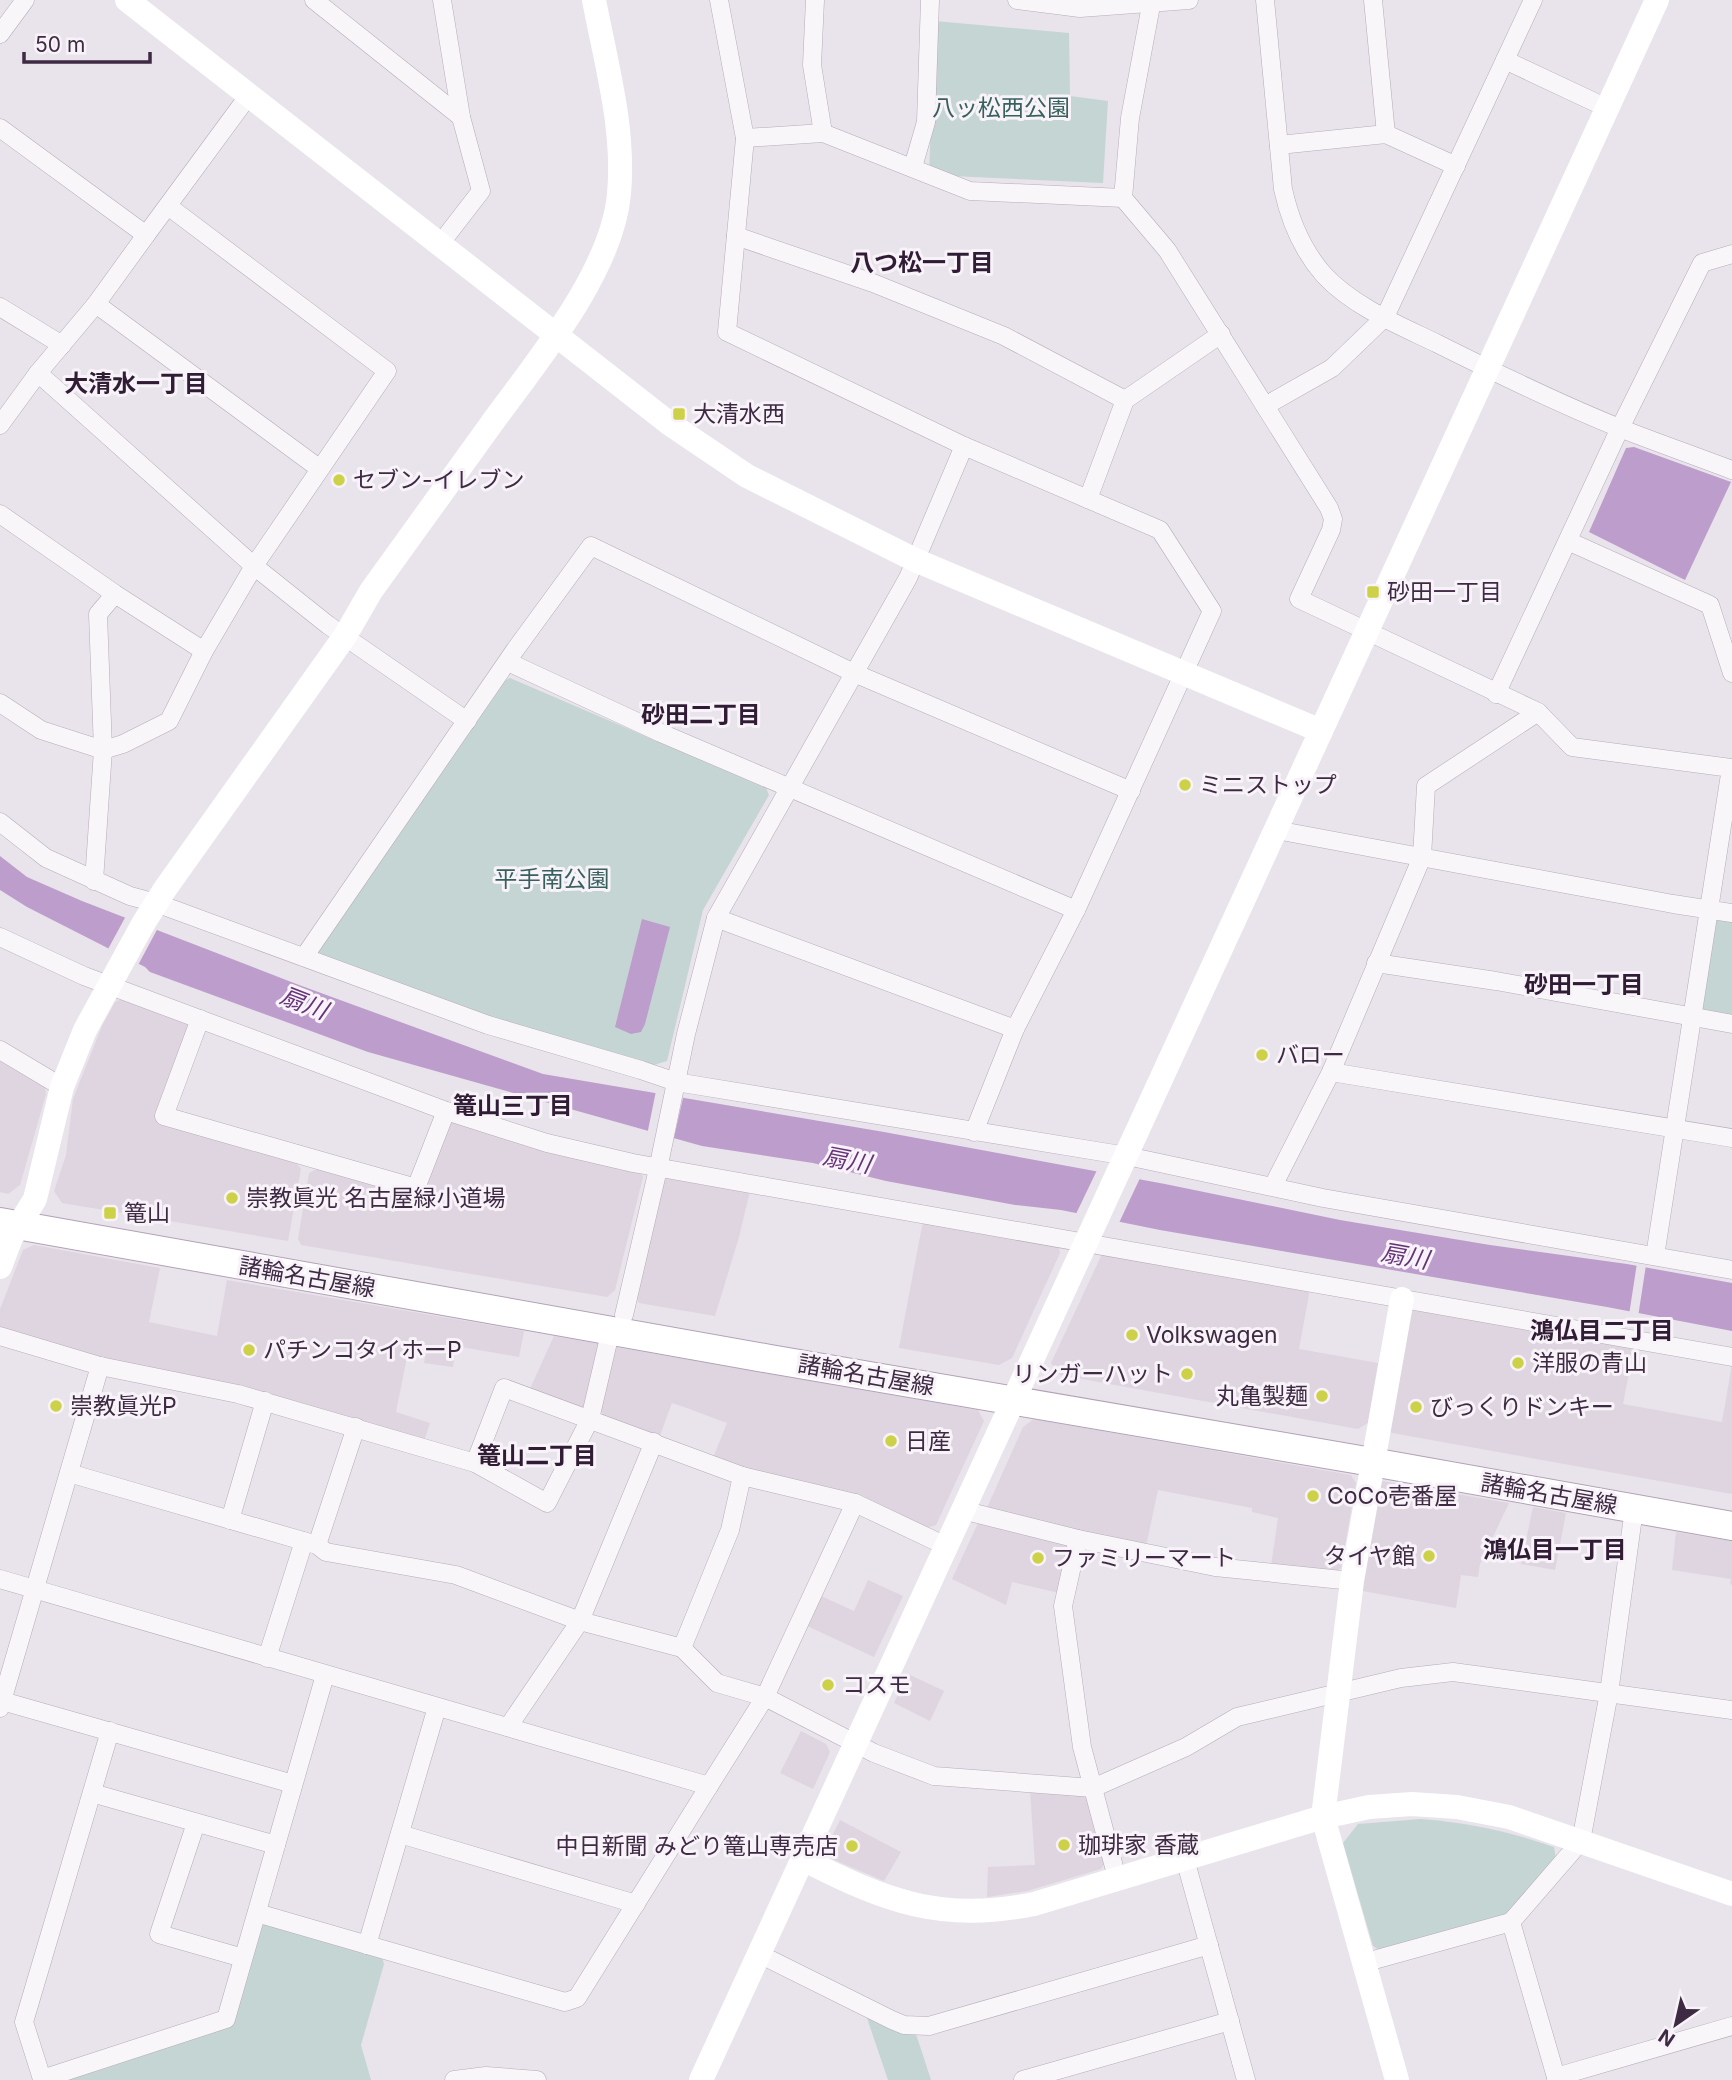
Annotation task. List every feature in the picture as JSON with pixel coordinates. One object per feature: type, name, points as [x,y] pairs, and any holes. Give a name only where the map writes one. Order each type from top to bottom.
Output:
[{"type":"main road","name":"諸輪名古屋線","points":[[12,1217],[243,1267],[617,1322],[1016,1393],[1140,1404],[1634,1508],[1732,1526]]},
{"type":"main road","name":"諸輪名古屋線","points":[[1374,1454],[1732,1509]]},
{"type":"street","points":[[0,34],[25,0]]},
{"type":"street","points":[[127,0],[670,424],[747,477],[915,560],[1321,731]]},
{"type":"street","points":[[314,0],[461,117]]},
{"type":"street","points":[[440,244],[481,191],[461,117],[442,0]]},
{"type":"street","points":[[0,1267],[12,1217],[35,1199],[62,1087],[85,1030],[143,924],[345,636],[371,590],[556,334],[595,270],[610,233],[619,196],[620,155],[615,111],[594,0]]},
{"type":"street","points":[[719,0],[746,138],[727,332],[964,446],[1160,530],[1212,611],[1076,910],[1015,1029],[974,1132]]},
{"type":"street","points":[[815,0],[812,65],[823,133]]},
{"type":"street","points":[[913,167],[926,122],[930,0]]},
{"type":"street","points":[[1017,0],[1046,1],[1080,8],[1189,0]]},
{"type":"street","points":[[1265,0],[1283,189],[1290,218],[1300,240],[1325,275],[1346,294],[1385,317],[1488,369],[1620,428],[1732,470]]},
{"type":"street","points":[[1373,0],[1386,134]]},
{"type":"street","points":[[701,2080],[1657,0]]},
{"type":"street","points":[[1153,2],[1130,118],[1123,198],[1167,250],[1334,519],[1300,599],[1366,633],[1538,712],[1572,747],[1731,768],[1655,1256]]},
{"type":"street","points":[[1265,406],[1332,368],[1385,317],[1505,60],[1528,2]]},
{"type":"street","points":[[1505,60],[1607,108]]},
{"type":"street","points":[[0,425],[38,373],[96,304],[249,95]]},
{"type":"street","points":[[0,128],[146,235]]},
{"type":"street","points":[[746,138],[823,133],[970,191],[1123,198]]},
{"type":"street","points":[[1279,145],[1386,134],[1456,166]]},
{"type":"street","points":[[0,703],[41,730],[103,750],[123,744],[169,722],[204,651],[254,566],[387,371],[168,206]]},
{"type":"street","points":[[736,236],[873,283],[1004,336],[1125,400]]},
{"type":"street","points":[[1496,694],[1620,428],[1702,263],[1732,254]]},
{"type":"street","points":[[96,304],[320,469]]},
{"type":"street","points":[[0,307],[62,345]]},
{"type":"street","points":[[1088,499],[1125,400],[1221,334]]},
{"type":"street","points":[[38,373],[254,566],[328,625],[467,721]]},
{"type":"street","points":[[0,1336],[100,1366],[218,1388],[475,1463],[547,1503],[590,1419],[658,1170],[716,918],[908,578],[964,446]]},
{"type":"street","points":[[0,514],[115,594],[204,651]]},
{"type":"street","points":[[1568,541],[1710,605],[1732,673]]},
{"type":"street","points":[[304,957],[515,650],[591,546],[854,673],[1131,791]]},
{"type":"street","points":[[94,881],[103,750],[98,614],[115,594]]},
{"type":"street","points":[[508,662],[661,733],[1076,910]]},
{"type":"street","points":[[1273,1186],[1331,1072],[1422,858],[1426,786],[1538,712]]},
{"type":"street","points":[[0,822],[46,859],[130,896],[156,903],[488,1025],[641,1070],[675,1089],[974,1132],[1123,1164],[1273,1186],[1322,1198],[1732,1270]]},
{"type":"street","points":[[1276,830],[1732,912]]},
{"type":"street","points":[[716,918],[1015,1029]]},
{"type":"street","points":[[0,937],[84,976],[113,976],[200,1019],[446,1111],[547,1143],[658,1170],[1091,1235],[1402,1299],[1732,1357]]},
{"type":"street","points":[[1376,963],[1496,981],[1732,1024]]},
{"type":"street","points":[[200,1019],[164,1116],[416,1188],[446,1111]]},
{"type":"street","points":[[0,1050],[62,1087]]},
{"type":"street","points":[[1331,1072],[1732,1138]]},
{"type":"street","points":[[1396,2080],[1323,1817],[1352,1581],[1402,1299]]},
{"type":"street","points":[[100,1366],[1,1705],[110,1731],[293,1784]]},
{"type":"street","points":[[475,1463],[504,1388],[742,1476],[855,1503],[946,1546]]},
{"type":"street","points":[[230,1520],[265,1401]]},
{"type":"street","points":[[267,1658],[356,1427]]},
{"type":"street","points":[[508,1727],[580,1621],[654,1442]]},
{"type":"street","points":[[69,1473],[311,1543],[326,1552],[456,1575],[580,1621],[681,1648],[717,1683],[765,1697],[874,1754],[934,1776],[1093,1788],[1186,1747],[1237,1717],[1401,1678],[1453,1672],[1732,1710]]},
{"type":"street","points":[[681,1648],[730,1531],[742,1476]]},
{"type":"street","points":[[257,1913],[565,2002],[578,1998],[765,1697],[855,1503]]},
{"type":"street","points":[[1363,1963],[1511,1922],[1581,1841],[1609,1693],[1634,1508]]},
{"type":"street","points":[[962,1510],[1078,1539],[1215,1567],[1352,1581]]},
{"type":"street","points":[[1078,1539],[1063,1606],[1082,1747],[1117,1878]]},
{"type":"street","points":[[0,1579],[709,1786]]},
{"type":"street","points":[[110,1731],[24,2022],[41,2080],[226,2019],[325,1675]]},
{"type":"street","points":[[367,1945],[437,1707]]},
{"type":"street","points":[[92,1793],[275,1845]]},
{"type":"street","points":[[803,1859],[888,1898],[918,1906],[951,1912],[1005,1910],[1034,1904],[1323,1817],[1368,1807],[1412,1804],[1457,1807],[1509,1817],[1732,1894]]},
{"type":"street","points":[[196,1823],[159,1934],[243,1958]]},
{"type":"street","points":[[400,1833],[636,1904]]},
{"type":"street","points":[[1185,1859],[1246,2080]]},
{"type":"street","points":[[1511,1922],[1557,2078],[1732,2026]]},
{"type":"street","points":[[759,1954],[892,2020],[904,2025],[929,2026],[1209,1945]]},
{"type":"street","points":[[1023,2080],[1230,2021]]},
{"type":"street","points":[[454,2080],[486,2076],[537,2080]]},
{"type":"shaded area","points":[[125,998],[186,1023],[191,1031],[158,1121],[293,1159],[301,1169],[288,1241],[62,1203],[54,1191],[66,1155],[73,1099],[102,1026],[115,1002]]},
{"type":"shaded area","points":[[0,1058],[45,1087],[46,1094],[20,1185],[8,1194],[0,1192]]},
{"type":"shaded area","points":[[451,1121],[641,1173],[643,1177],[615,1290],[607,1297],[301,1245],[298,1239],[309,1173],[323,1166],[419,1193]]},
{"type":"shaded area","points":[[669,1177],[750,1191],[715,1316],[639,1303],[635,1297],[664,1181]]},
{"type":"shaded area","points":[[923,1221],[1059,1245],[1060,1253],[1012,1358],[999,1365],[899,1348]]},
{"type":"shaded area","points":[[34,1245],[160,1268],[149,1322],[217,1336],[227,1280],[524,1331],[519,1357],[456,1346],[453,1367],[424,1363],[426,1350],[409,1347],[396,1412],[430,1423],[424,1441],[98,1358],[0,1330],[0,1309],[23,1250]]},
{"type":"shaded area","points":[[1102,1254],[1310,1289],[1299,1349],[1378,1363],[1368,1423],[1358,1429],[1060,1375],[1051,1363]]},
{"type":"shaded area","points":[[1414,1310],[1634,1346],[1623,1404],[1722,1422],[1732,1364],[1732,1494],[1392,1433],[1386,1428],[1404,1317]]},
{"type":"shaded area","points":[[554,1336],[600,1344],[587,1404],[580,1409],[529,1391]]},
{"type":"shaded area","points":[[616,1347],[978,1410],[984,1421],[936,1525],[926,1528],[713,1458],[727,1423],[684,1407],[672,1403],[659,1438],[605,1419],[599,1407],[613,1349]]},
{"type":"shaded area","points":[[1034,1419],[1351,1475],[1356,1483],[1341,1568],[1335,1573],[1271,1566],[1278,1518],[1252,1512],[1252,1508],[1158,1490],[1146,1546],[986,1510],[1023,1427]]},
{"type":"shaded area","points":[[1382,1481],[1509,1503],[1480,1564],[1478,1577],[1461,1575],[1456,1608],[1357,1590]]},
{"type":"shaded area","points":[[1533,1507],[1566,1513],[1555,1570],[1521,1564]]},
{"type":"shaded area","points":[[979,1521],[1065,1540],[1069,1549],[1060,1593],[1012,1582],[1006,1605],[952,1579]]},
{"type":"shaded area","points":[[1676,1532],[1732,1541],[1732,1585],[1731,1579],[1672,1570]]},
{"type":"shaded area","points":[[868,1580],[903,1596],[874,1657],[805,1625],[819,1595],[854,1611]]},
{"type":"shaded area","points":[[908,1674],[944,1691],[930,1721],[894,1703]]},
{"type":"shaded area","points":[[801,1731],[826,1744],[830,1752],[813,1789],[780,1773]]},
{"type":"shaded area","points":[[1030,1790],[1085,1793],[1107,1860],[1101,1869],[1027,1891],[987,1897],[988,1867],[1035,1865]]},
{"type":"shaded area","points":[[840,1820],[901,1852],[884,1881],[832,1859],[829,1842]]},
{"type":"green space","name":"八ッ松西公園","points":[[935,21],[1069,33],[1070,96],[1108,101],[1103,183],[929,175]]},
{"type":"green space","name":"平手南公園","points":[[510,678],[766,788],[769,795],[703,910],[667,1061],[654,1065],[575,1049],[317,955],[315,949],[503,681]]},
{"type":"green space","points":[[1710,910],[1732,913],[1732,1024],[1692,1017]]},
{"type":"green space","points":[[1421,1819],[1473,1825],[1520,1836],[1554,1847],[1556,1859],[1507,1918],[1381,1951],[1373,1946],[1343,1843],[1358,1824]]},
{"type":"green space","points":[[268,1922],[381,1954],[384,1964],[361,2045],[371,2080],[59,2080],[231,2025],[258,1929]]},
{"type":"green space","points":[[866,2015],[916,2034],[931,2080],[888,2080]]},
{"type":"water","points":[[1634,447],[1731,482],[1685,580],[1589,532],[1626,448]]},
{"type":"water","name":"扇川","points":[[0,856],[27,877],[82,901],[299,985],[543,1074],[884,1132],[1165,1184],[1340,1220],[1732,1283],[1732,1331],[1160,1230],[1061,1210],[1015,1205],[886,1181],[813,1163],[702,1146],[368,1052],[150,972],[0,890]]},
{"type":"water","points":[[642,919],[670,927],[645,1024],[641,1032],[631,1034],[615,1027]]},
{"type":"pier","points":[[127,914],[159,926],[137,967],[107,951]]},
{"type":"pier","points":[[656,1091],[683,1098],[673,1142],[647,1135]]},
{"type":"pier","points":[[1098,1168],[1141,1176],[1118,1225],[1075,1216]]},
{"type":"pier","points":[[1637,1263],[1646,1265],[1638,1317],[1629,1315]]},
{"type":"place","name":"大清水西","points":[[679,414]]},
{"type":"place","name":"セブン-イレブン","points":[[339,480]]},
{"type":"place","name":"砂田一丁目","points":[[1373,592]]},
{"type":"place","name":"ミニストップ","points":[[1185,785]]},
{"type":"place","name":"バロー","points":[[1262,1055]]},
{"type":"place","name":"崇教眞光 名古屋緑小道場","points":[[232,1198]]},
{"type":"place","name":"篭山","points":[[110,1213]]},
{"type":"place","name":"Volkswagen","points":[[1132,1335]]},
{"type":"place","name":"パチンコタイホーP","points":[[249,1350]]},
{"type":"place","name":"洋服の青山","points":[[1518,1363]]},
{"type":"place","name":"リンガーハット","points":[[1187,1374]]},
{"type":"place","name":"丸亀製麺","points":[[1322,1396]]},
{"type":"place","name":"崇教眞光P","points":[[56,1406]]},
{"type":"place","name":"びっくりドンキー","points":[[1416,1407]]},
{"type":"place","name":"日産","points":[[891,1441]]},
{"type":"place","name":"CoCo壱番屋","points":[[1313,1496]]},
{"type":"place","name":"タイヤ館","points":[[1429,1556]]},
{"type":"place","name":"ファミリーマート","points":[[1038,1558]]},
{"type":"place","name":"コスモ","points":[[828,1685]]},
{"type":"place","name":"珈琲家 香蔵","points":[[1064,1845]]},
{"type":"place","name":"中日新聞 みどり篭山専売店","points":[[852,1846]]},
{"type":"district","name":"八つ松一丁目","points":[[922,262]]},
{"type":"district","name":"大清水一丁目","points":[[136,383]]},
{"type":"district","name":"砂田二丁目","points":[[701,714]]},
{"type":"district","name":"砂田一丁目","points":[[1584,984]]},
{"type":"district","name":"篭山三丁目","points":[[513,1105]]},
{"type":"district","name":"鴻仏目二丁目","points":[[1602,1330]]},
{"type":"district","name":"篭山二丁目","points":[[537,1455]]},
{"type":"district","name":"鴻仏目一丁目","points":[[1555,1549]]}]
